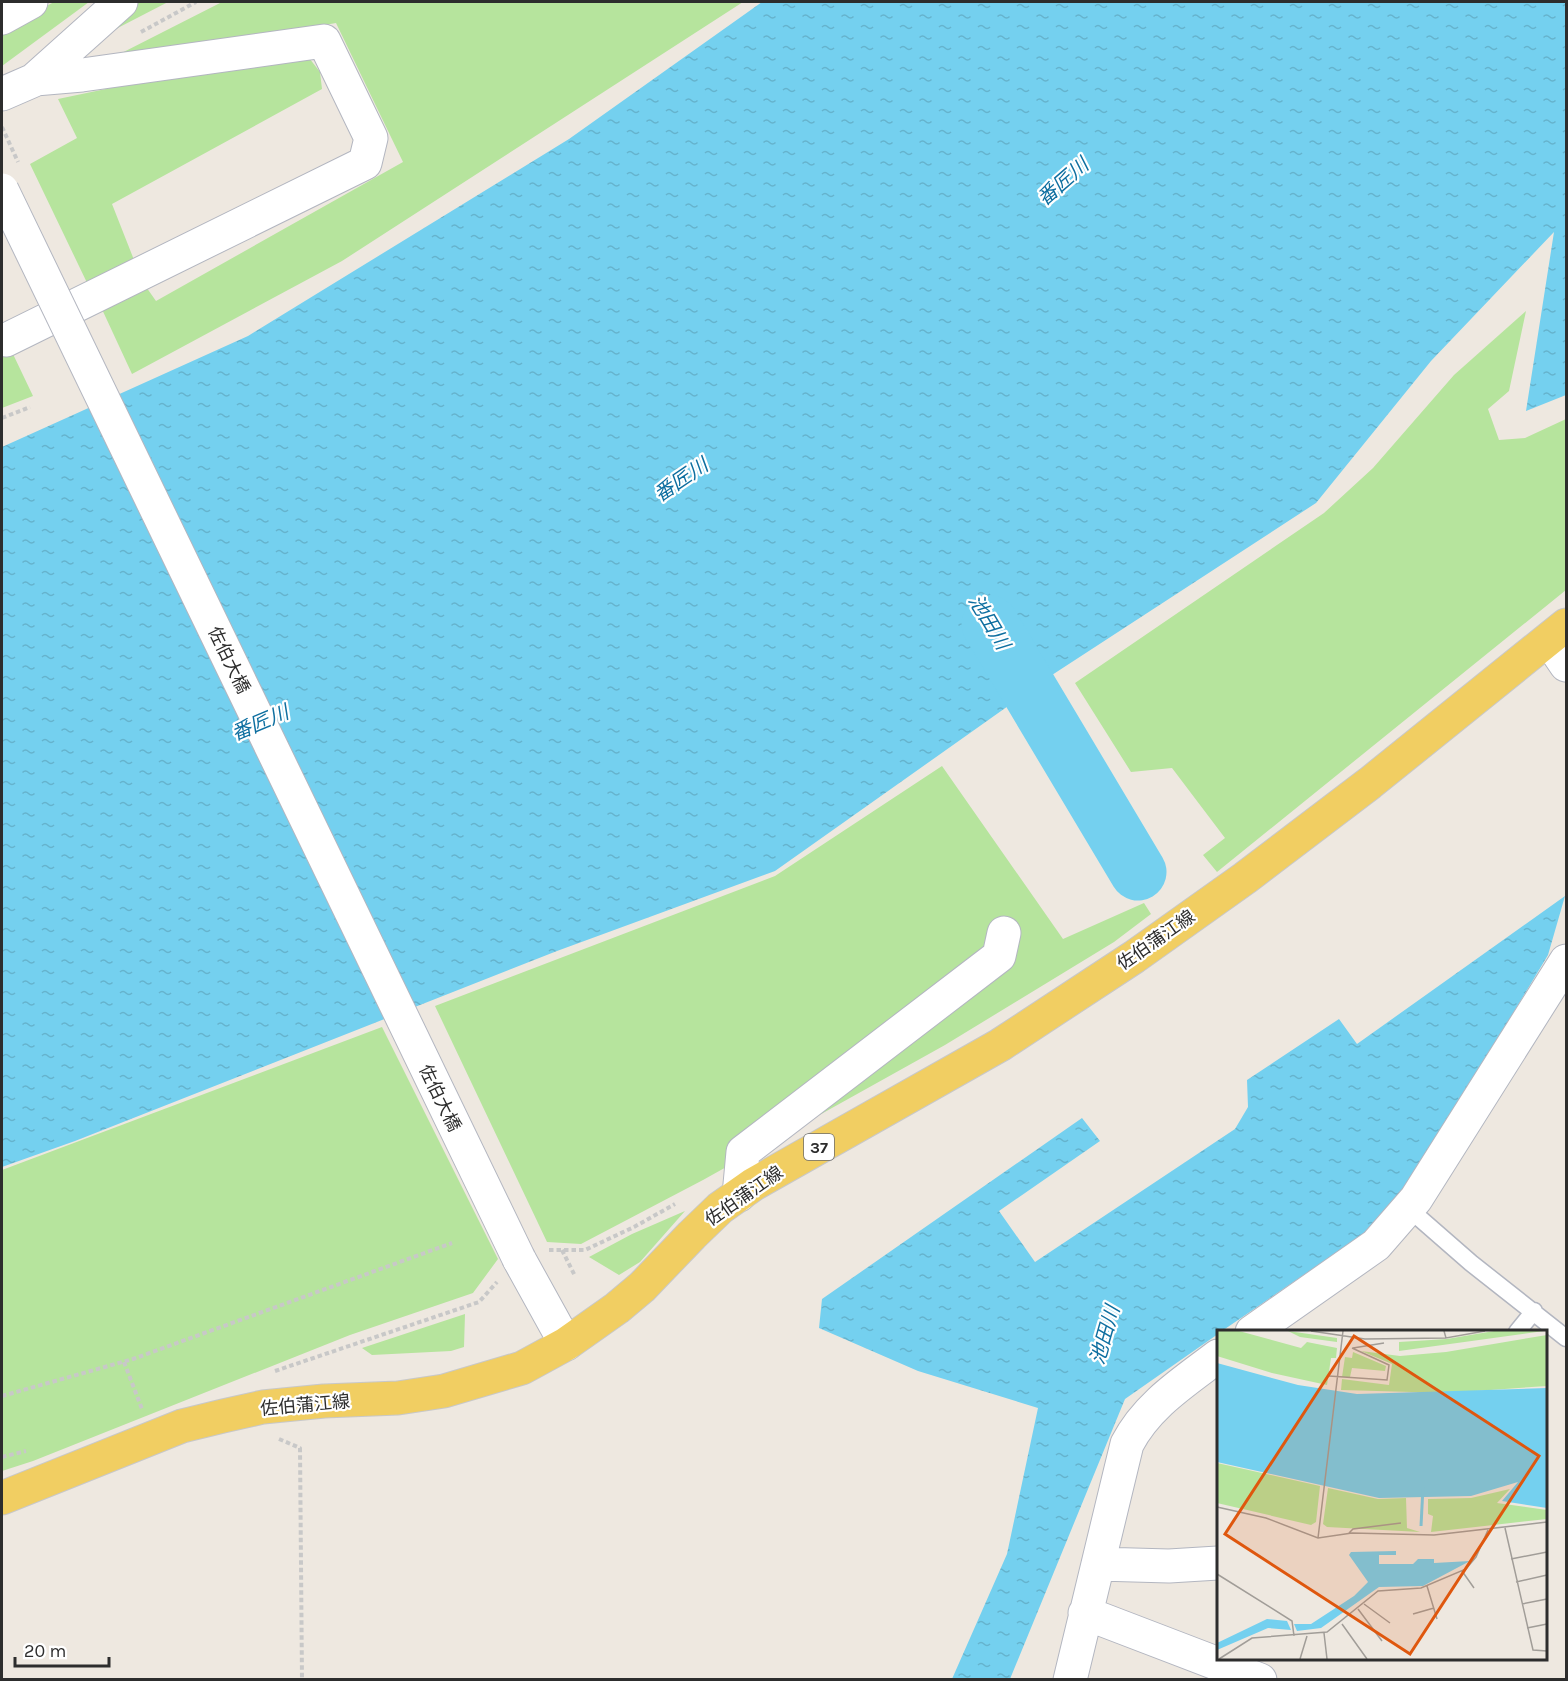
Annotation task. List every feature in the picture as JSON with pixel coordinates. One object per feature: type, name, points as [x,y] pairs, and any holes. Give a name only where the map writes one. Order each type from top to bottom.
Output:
[{"type":"main road","name":"佐伯蒲江線","points":[[2,1498],[182,1426],[263,1407],[324,1401],[398,1398],[444,1391],[522,1368],[566,1344],[617,1308],[642,1287],[720,1208],[738,1195],[1000,1045],[1134,957],[1254,871],[1560,643]]},
{"type":"street","points":[[2,18],[31,2]]},
{"type":"street","points":[[35,80],[121,2]]},
{"type":"street","points":[[6,340],[365,163],[371,138],[324,41],[35,80]]},
{"type":"street","points":[[2,94],[106,51]]},
{"type":"street","name":"佐伯大橋","points":[[2,190],[519,1259],[566,1344]]},
{"type":"street","points":[[738,1195],[742,1152],[999,956],[1004,933]]},
{"type":"street","points":[[1255,1330],[1376,1245],[1408,1209],[1562,976]]},
{"type":"street","points":[[1070,1680],[1124,1455],[1134,1430],[1166,1395],[1217,1357]]},
{"type":"street","points":[[1098,1564],[1169,1566],[1217,1563]]},
{"type":"street","points":[[1085,1613],[1260,1680]]},
{"type":"lane","points":[[1408,1209],[1471,1263],[1566,1338]]},
{"type":"lane","points":[[1519,1330],[1533,1311]]},
{"type":"path","points":[[106,51],[196,2]]},
{"type":"path","points":[[2,418],[30,407]]},
{"type":"path","points":[[2,1396],[124,1362],[452,1243]]},
{"type":"path","points":[[562,1250],[575,1276]]},
{"type":"path","points":[[124,1362],[144,1416]]},
{"type":"path","points":[[278,1438],[300,1448],[302,1680]]},
{"type":"green space","points":[[54,2],[89,2],[2,66],[2,30]]},
{"type":"green space","points":[[129,2],[168,2],[79,48]]},
{"type":"green space","points":[[222,2],[743,2],[342,261],[132,374],[100,305],[144,284],[156,301],[403,162],[336,23],[100,64]]},
{"type":"green space","points":[[306,54],[320,72],[322,89],[112,204],[136,265],[90,289],[30,164],[77,138],[58,99],[144,81]]},
{"type":"green space","points":[[1526,311],[1509,391],[1488,409],[1499,440],[1525,438],[1566,419],[1566,590],[1217,872],[1203,855],[1225,838],[1172,768],[1131,772],[1075,683],[1324,513],[1373,468],[1454,375]]},
{"type":"green space","points":[[2,331],[33,396],[2,408]]},
{"type":"green space","points":[[942,766],[1063,939],[1144,903],[1151,914],[1114,942],[945,1045],[703,1180],[581,1244],[547,1242],[435,1006],[775,876]]},
{"type":"green space","points":[[382,1027],[498,1259],[473,1293],[350,1335],[33,1461],[2,1471],[2,1170]]},
{"type":"green space","points":[[685,1211],[640,1262],[619,1275],[589,1257],[632,1234]]},
{"type":"green space","points":[[465,1314],[464,1347],[451,1351],[372,1355],[362,1348]]},
{"type":"water","name":"番匠川","points":[[762,2],[1566,2],[1566,395],[1526,411],[1554,232],[1431,361],[1316,503],[1052,675],[775,871],[557,951],[75,1141],[2,1167],[2,447],[248,336],[569,139]]},
{"type":"water","points":[[1565,896],[1548,955],[1434,1145],[1378,1224],[1223,1330],[1217,1330],[1217,1335],[1125,1399],[1010,1679],[952,1679],[1007,1554],[1038,1408],[918,1371],[819,1328],[822,1299],[1082,1118],[1100,1141],[999,1211],[1035,1262],[1235,1129],[1248,1107],[1247,1080],[1339,1019],[1357,1044]]},
{"type":"waterway","name":"池田川","points":[[990,624],[1138,872]]}]
